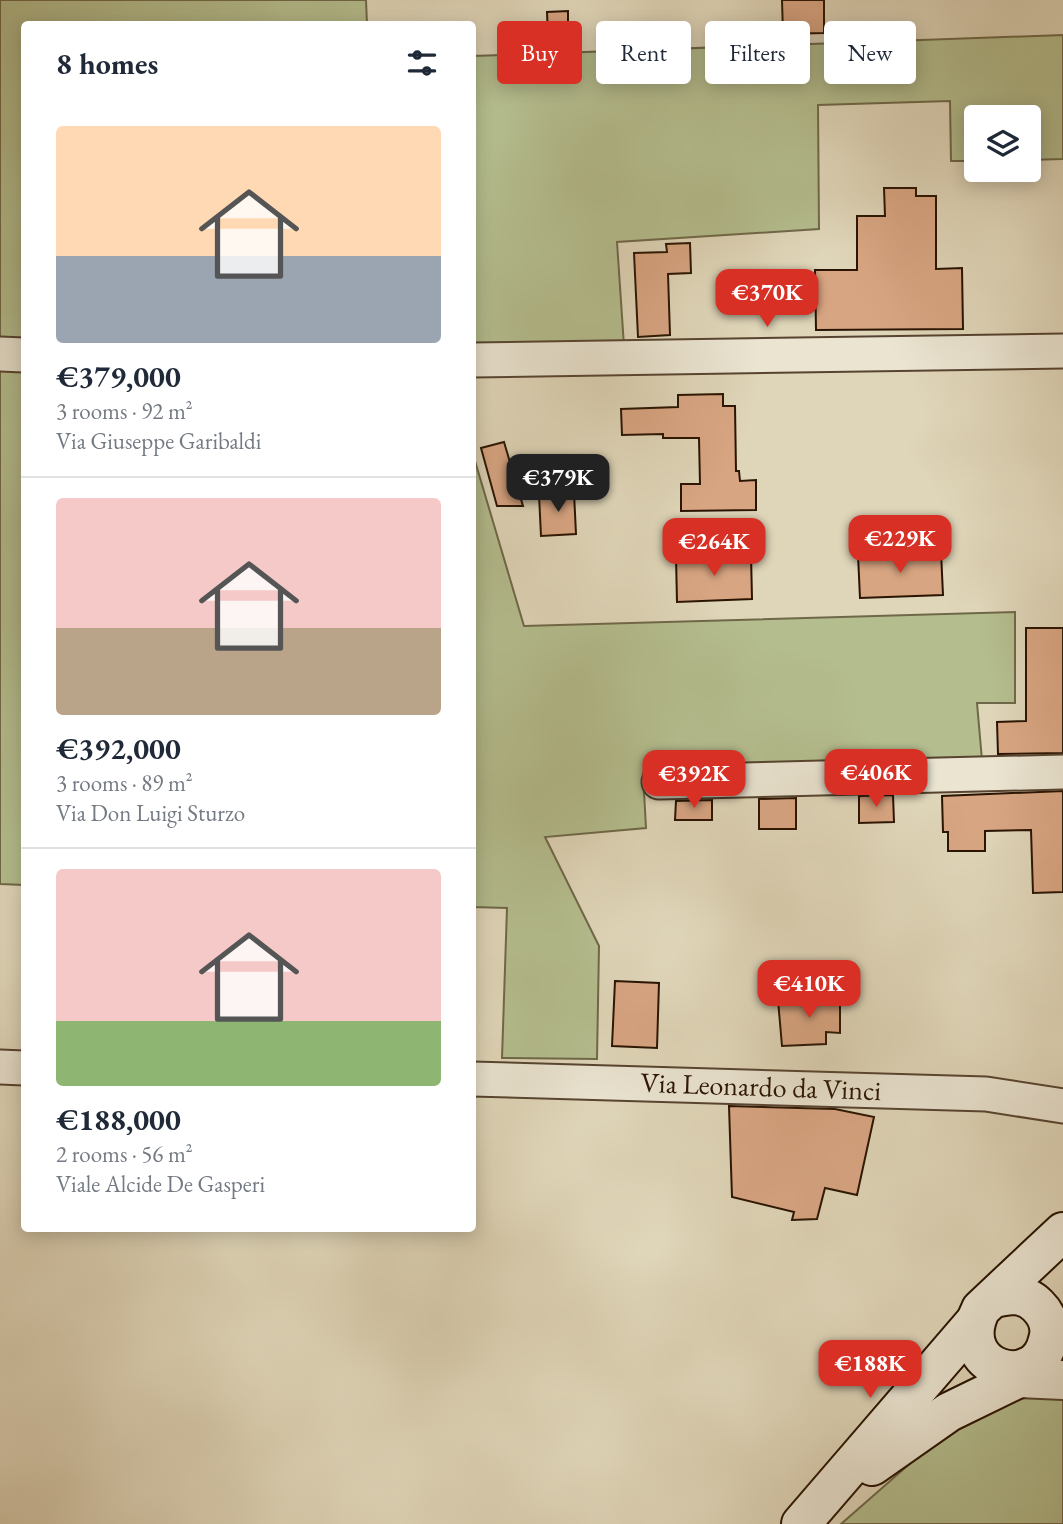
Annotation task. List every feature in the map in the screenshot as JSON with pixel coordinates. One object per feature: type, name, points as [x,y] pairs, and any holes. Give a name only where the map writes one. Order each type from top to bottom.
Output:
[{"type":"main road","points":[[806,1520],[983,1311],[1034,1256],[1063,1232]]},
{"type":"main road","points":[[806,1520],[899,1446],[949,1412],[1015,1371],[1043,1354],[1055,1320],[1035,1302],[1006,1294],[983,1311],[973,1337],[978,1351],[986,1362],[1015,1371],[1063,1380]]},
{"type":"street","points":[[476,360],[1063,351]]},
{"type":"street","points":[[0,354],[21,355]]},
{"type":"street","points":[[659,782],[1063,772]]},
{"type":"street","points":[[0,1067],[21,1068]]},
{"type":"street","name":"Via Leonardo da Vinci","points":[[476,1079],[868,1088],[986,1094],[1058,1107]]},
{"type":"street","points":[[1034,1256],[1063,1210]]},
{"type":"green space","points":[[0,0],[366,0],[367,21],[21,21],[21,344],[0,343]]},
{"type":"green space","points":[[1063,35],[1063,159],[1041,160],[1041,105],[964,105],[964,161],[951,161],[950,101],[818,105],[819,229],[617,242],[624,346],[476,350],[476,56],[497,55],[497,84],[582,84],[582,52],[596,52],[596,84],[691,84],[691,48],[705,48],[705,84],[810,84],[810,44],[824,43],[824,84],[916,84],[916,40]]},
{"type":"green space","points":[[0,369],[21,369],[21,885],[0,884]]},
{"type":"green space","points":[[476,464],[524,626],[1015,612],[1015,703],[977,703],[982,760],[643,773],[646,828],[545,837],[599,946],[597,1059],[502,1058],[507,908],[476,907]]},
{"type":"green space","points":[[1063,1392],[1063,1524],[841,1524],[938,1439],[1016,1393]]},
{"type":"building","points":[[782,0],[824,0],[824,33],[810,33],[810,21],[783,21]]},
{"type":"building","points":[[568,11],[568,21],[547,21],[547,12]]},
{"type":"building","points":[[884,188],[916,188],[916,196],[936,196],[936,269],[962,268],[963,329],[816,330],[815,270],[857,270],[857,216],[885,216]]},
{"type":"building","points":[[690,243],[691,273],[668,274],[670,335],[638,337],[634,253],[667,252],[666,244]]},
{"type":"building","points":[[723,394],[723,406],[735,406],[736,471],[739,471],[740,481],[756,480],[756,510],[681,511],[681,484],[700,484],[699,438],[663,438],[663,434],[622,435],[621,409],[678,407],[678,395]]},
{"type":"building","points":[[504,442],[523,506],[497,506],[481,448]]},
{"type":"building","points":[[574,493],[576,534],[541,536],[539,495]]},
{"type":"building","points":[[941,552],[943,595],[860,598],[858,555]]},
{"type":"building","points":[[751,554],[752,599],[677,602],[676,557]]},
{"type":"building","points":[[1026,628],[1063,628],[1063,753],[998,754],[997,722],[1026,721]]},
{"type":"building","points":[[1063,791],[1063,892],[1033,893],[1031,830],[985,831],[985,851],[948,851],[948,832],[943,832],[942,796]]},
{"type":"building","points":[[893,795],[894,822],[859,823],[859,796]]},
{"type":"building","points":[[796,798],[796,829],[759,829],[759,799]]},
{"type":"building","points":[[712,800],[712,820],[675,820],[676,801]]},
{"type":"building","points":[[615,981],[659,983],[657,1048],[612,1046]]},
{"type":"building","points":[[840,996],[840,1033],[826,1032],[826,1044],[782,1046],[778,1000]]},
{"type":"building","points":[[729,1106],[835,1109],[874,1117],[857,1195],[825,1188],[817,1219],[792,1220],[794,1212],[732,1197]]}]
